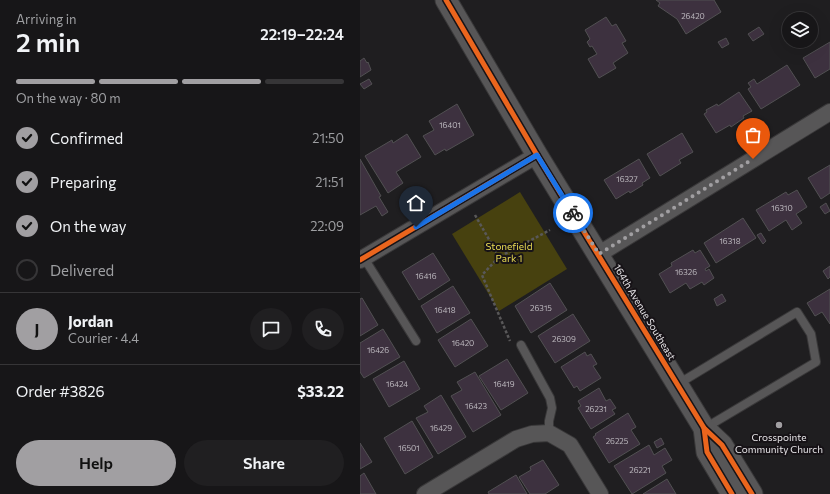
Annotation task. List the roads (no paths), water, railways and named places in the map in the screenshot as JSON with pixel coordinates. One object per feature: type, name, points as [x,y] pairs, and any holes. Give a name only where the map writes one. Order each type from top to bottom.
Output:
[{"type":"street","name":"164th Avenue Southeast","points":[[446,0],[537,155],[599,254],[704,428],[722,445],[752,494]]},
{"type":"street","points":[[599,254],[830,112]]},
{"type":"street","points":[[362,259],[537,155]]},
{"type":"street","name":"164th Avenue Southeast","points":[[704,428],[707,452],[732,494]]},
{"type":"street","points":[[425,494],[516,439],[532,434],[549,433],[570,445],[600,494]]},
{"type":"lane","points":[[362,259],[416,341]]},
{"type":"lane","points":[[678,384],[797,312],[811,334],[816,362],[704,428]]},
{"type":"lane","points":[[521,345],[550,398],[552,408],[549,420],[549,433]]},
{"type":"place","name":"Crosspointe Community Church","points":[[779,425]]},
{"type":"park label","name":"Stonefield Park 1","points":[[509,252]]}]
